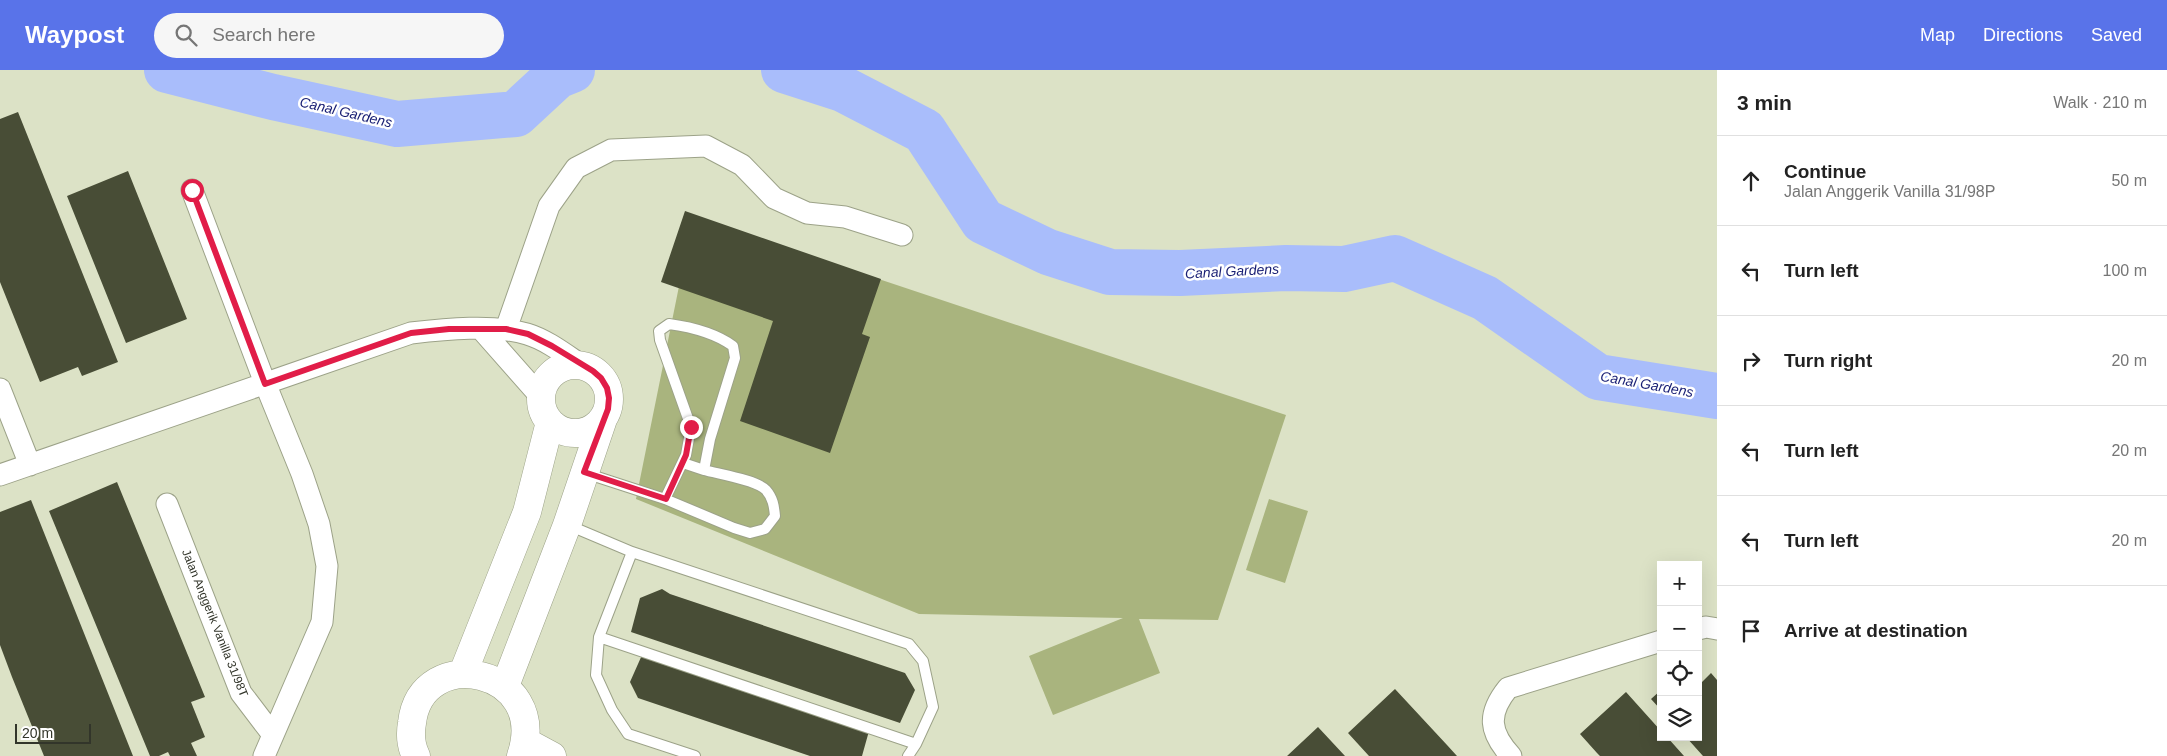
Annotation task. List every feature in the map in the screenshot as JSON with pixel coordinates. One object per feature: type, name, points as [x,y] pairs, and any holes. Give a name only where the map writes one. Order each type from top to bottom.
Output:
[{"type":"street","points":[[506,329],[549,206],[576,168],[611,150],[706,146],[742,165],[774,198],[807,213],[845,217],[902,235]]},
{"type":"street","points":[[192,190],[265,384],[302,474],[319,524],[327,566],[322,622],[264,756]]},
{"type":"street","points":[[0,476],[411,333],[449,329],[506,329],[528,334],[593,371],[601,378],[607,388],[609,398],[608,409],[584,472],[567,525],[505,686]]},
{"type":"street","points":[[481,329],[546,410],[558,428],[577,433],[596,426],[603,419]]},
{"type":"street","points":[[463,673],[527,512],[546,410],[544,385],[551,375],[561,368],[572,365],[584,366]]},
{"type":"street","points":[[0,389],[30,465]]},
{"type":"street","name":"Jalan Anggerik Vanilla 31/98T","points":[[167,504],[241,693],[273,735]]},
{"type":"street","points":[[1702,628],[1717,629]]},
{"type":"street","points":[[1511,756],[1502,746],[1492,723],[1496,703],[1508,688],[1657,642]]},
{"type":"street","points":[[416,756],[410,733],[412,716],[420,699],[431,686],[446,677],[463,673],[493,678],[505,686],[516,698],[523,711],[526,726],[523,749],[552,756]]},
{"type":"lane","points":[[666,499],[686,455],[691,427],[660,340],[660,331],[669,324],[685,326],[723,339],[733,346],[734,358],[710,439],[704,470]]},
{"type":"lane","points":[[584,472],[666,499],[750,533],[764,529],[775,516],[774,502],[765,489],[683,463]]},
{"type":"lane","points":[[567,525],[632,552],[909,644],[923,661],[934,707],[908,756]]},
{"type":"lane","points":[[632,552],[600,637],[596,675],[612,710],[628,734],[695,756]]},
{"type":"lane","points":[[600,637],[916,744]]},
{"type":"green space","points":[[693,217],[1286,415],[1218,620],[1139,619],[1160,673],[1053,715],[1029,656],[1123,618],[919,614],[636,499]]},
{"type":"green space","points":[[1269,499],[1308,511],[1285,583],[1246,570]]},
{"type":"building","points":[[18,112],[118,362],[82,376],[78,367],[40,382],[0,282],[0,119]]},
{"type":"building","points":[[128,171],[187,319],[126,343],[67,196]]},
{"type":"building","points":[[685,211],[881,279],[862,334],[870,337],[830,453],[740,421],[773,321],[661,282]]},
{"type":"building","points":[[117,482],[205,697],[191,702],[205,737],[191,743],[197,756],[170,756],[168,752],[159,756],[150,756],[49,511]]},
{"type":"building","points":[[31,500],[133,756],[44,756],[12,677],[0,645],[0,512]]},
{"type":"building","points":[[662,589],[670,594],[905,673],[915,690],[900,723],[631,632],[640,598]]},
{"type":"building","points":[[642,655],[869,731],[862,756],[810,756],[638,698],[630,682]]},
{"type":"building","points":[[1711,673],[1717,680],[1717,756],[1703,756],[1690,741],[1702,741],[1702,682]]},
{"type":"building","points":[[1395,689],[1457,756],[1369,756],[1348,733]]},
{"type":"building","points":[[1626,692],[1657,727],[1657,741],[1671,741],[1684,756],[1600,756],[1580,734]]},
{"type":"building","points":[[1657,694],[1657,706],[1651,699]]},
{"type":"building","points":[[1318,727],[1345,756],[1287,756]]},
{"type":"waterway","name":"Canal Gardens","points":[[167,70],[273,97],[397,124],[516,114],[557,76],[572,70]]},
{"type":"waterway","name":"Canal Gardens","points":[[784,70],[843,89],[924,131],[983,221],[1048,252],[1110,272],[1180,273],[1286,268],[1344,269],[1395,258],[1485,298],[1598,377],[1717,396]]},
{"type":"route","points":[[192,190],[265,384],[411,333],[449,329],[506,329],[528,334],[552,346],[593,371],[601,378],[607,388],[609,398],[608,409],[584,472],[666,499],[686,455],[691,427]]}]
